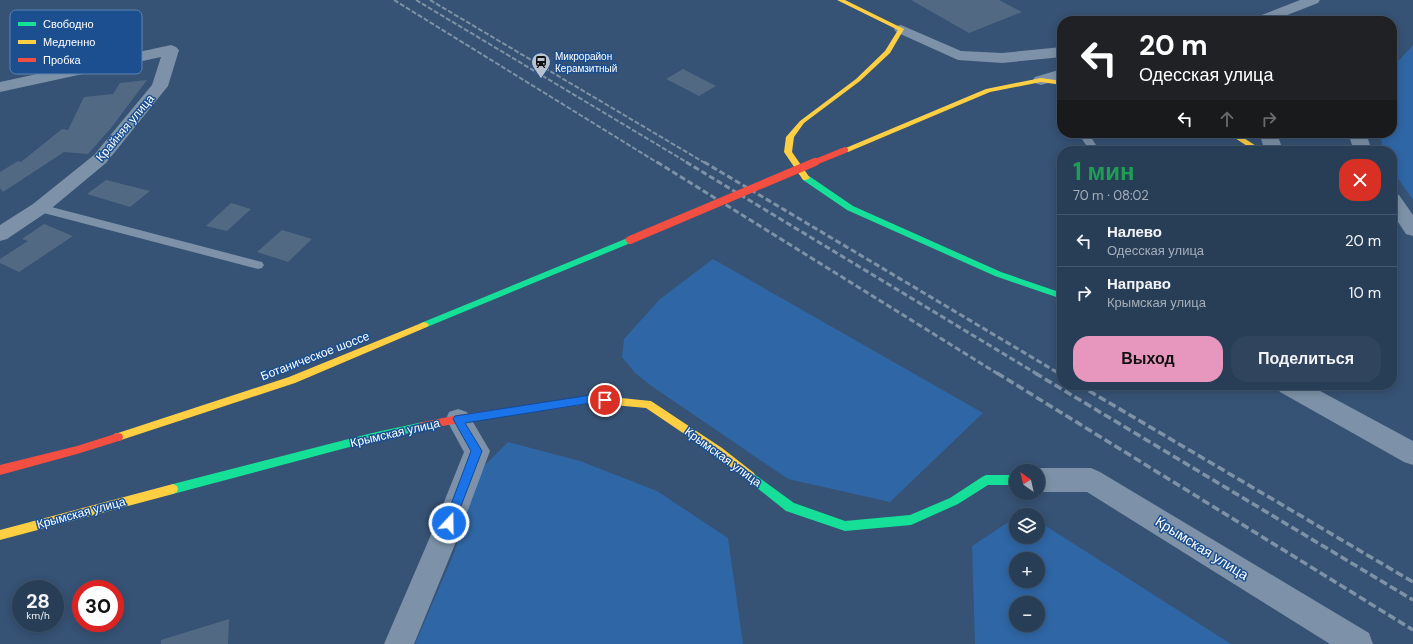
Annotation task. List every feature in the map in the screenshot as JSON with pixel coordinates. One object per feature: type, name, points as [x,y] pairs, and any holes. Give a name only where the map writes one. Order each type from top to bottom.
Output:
[{"type":"street","points":[[840,0],[958,55],[1002,58],[1057,52]]},
{"type":"street","points":[[1272,16],[1313,0]]},
{"type":"street","points":[[901,29],[888,52],[858,80],[802,122],[790,137],[788,152],[804,176],[850,208],[998,274],[1057,294]]},
{"type":"street","name":"Крайняя улица","points":[[0,234],[40,208],[100,160],[160,86],[171,50],[142,56]]},
{"type":"street","name":"Крайняя улица","points":[[0,87],[60,74]]},
{"type":"street","points":[[1041,80],[1057,75]]},
{"type":"street","name":"Ботаническое шоссе","points":[[0,470],[77,450],[292,380],[988,90],[1041,80],[1057,82]]},
{"type":"street","points":[[1239,138],[1252,146]]},
{"type":"street","points":[[1397,206],[1413,229]]},
{"type":"street","points":[[1297,390],[1413,454]]},
{"type":"street","name":"Крымская улица","points":[[0,534],[372,438],[458,419],[591,399],[648,404],[718,450],[790,508],[845,526],[911,520],[954,501],[986,480],[1009,480]]},
{"type":"street","points":[[399,644],[444,537],[477,451],[458,419]]},
{"type":"street","name":"Крымская улица","points":[[1045,480],[1091,480],[1358,644]]},
{"type":"lane","points":[[40,208],[258,265]]},
{"type":"shaded area","points":[[1413,45],[1413,200],[1397,177],[1397,146],[1382,146],[1381,138],[1397,138],[1397,63]]},
{"type":"shaded area","points":[[713,259],[983,413],[890,502],[788,479],[653,387],[635,373],[622,357],[624,339],[660,299]]},
{"type":"shaded area","points":[[508,442],[580,461],[657,491],[728,538],[743,644],[415,644],[454,553],[482,468]]},
{"type":"shaded area","points":[[1009,522],[1009,544],[1045,544],[1045,525],[1231,644],[975,644],[972,546]]},
{"type":"building","points":[[911,0],[999,0],[1022,12],[969,33]]},
{"type":"building","points":[[683,69],[716,86],[699,96],[666,79]]},
{"type":"building","points":[[147,80],[111,128],[88,154],[64,152],[3,192],[0,188],[0,172],[18,161],[21,162],[62,129],[68,130],[84,97],[113,94],[120,83]]},
{"type":"building","points":[[106,180],[150,191],[130,207],[87,194]]},
{"type":"building","points":[[231,203],[251,209],[227,231],[206,226]]},
{"type":"building","points":[[44,224],[73,236],[19,272],[0,263],[0,259],[28,241],[22,239]]},
{"type":"building","points":[[282,230],[312,239],[288,262],[257,252]]},
{"type":"building","points":[[229,619],[228,644],[161,644],[161,640]]},
{"type":"railway","points":[[394,0],[658,163]]},
{"type":"railway","points":[[416,0],[688,163]]},
{"type":"railway","points":[[430,0],[705,163]]},
{"type":"railway","points":[[657,162],[998,374]]},
{"type":"railway","points":[[686,162],[1037,374]]},
{"type":"railway","points":[[704,162],[1057,372]]},
{"type":"railway","points":[[997,373],[1413,630]]},
{"type":"railway","points":[[1035,373],[1057,386]]},
{"type":"railway","points":[[1063,390],[1413,600]]},
{"type":"railway","points":[[1087,390],[1413,582]]},
{"type":"traffic: fast","points":[[806,178],[850,208],[998,274],[1057,294]]},
{"type":"traffic: fast","points":[[424,325],[630,240]]},
{"type":"traffic: fast","points":[[173,489],[372,437],[423,426]]},
{"type":"traffic: fast","points":[[750,476],[790,507],[845,526],[911,520],[954,501],[986,480],[1009,480]]},
{"type":"traffic: slow","points":[[806,178],[788,152],[790,137],[802,122],[858,80],[888,52],[901,29],[840,0]]},
{"type":"traffic: slow","points":[[845,150],[988,90],[1041,80],[1057,82]]},
{"type":"traffic: slow","points":[[1239,138],[1252,146]]},
{"type":"traffic: slow","points":[[118,437],[292,380],[424,325]]},
{"type":"traffic: slow","points":[[574,402],[591,399],[648,404],[718,451],[750,476]]},
{"type":"traffic: slow","points":[[0,535],[173,489]]},
{"type":"traffic: jam","points":[[630,240],[845,150]]},
{"type":"traffic: jam","points":[[423,426],[458,419],[574,402]]},
{"type":"traffic: jam","points":[[0,470],[77,450],[118,437]]},
{"type":"place","name":"Микрорайон Керамзитный","points":[[541,79]]},
{"type":"route","points":[[449,523],[477,451],[458,419],[591,399],[605,400]]}]
